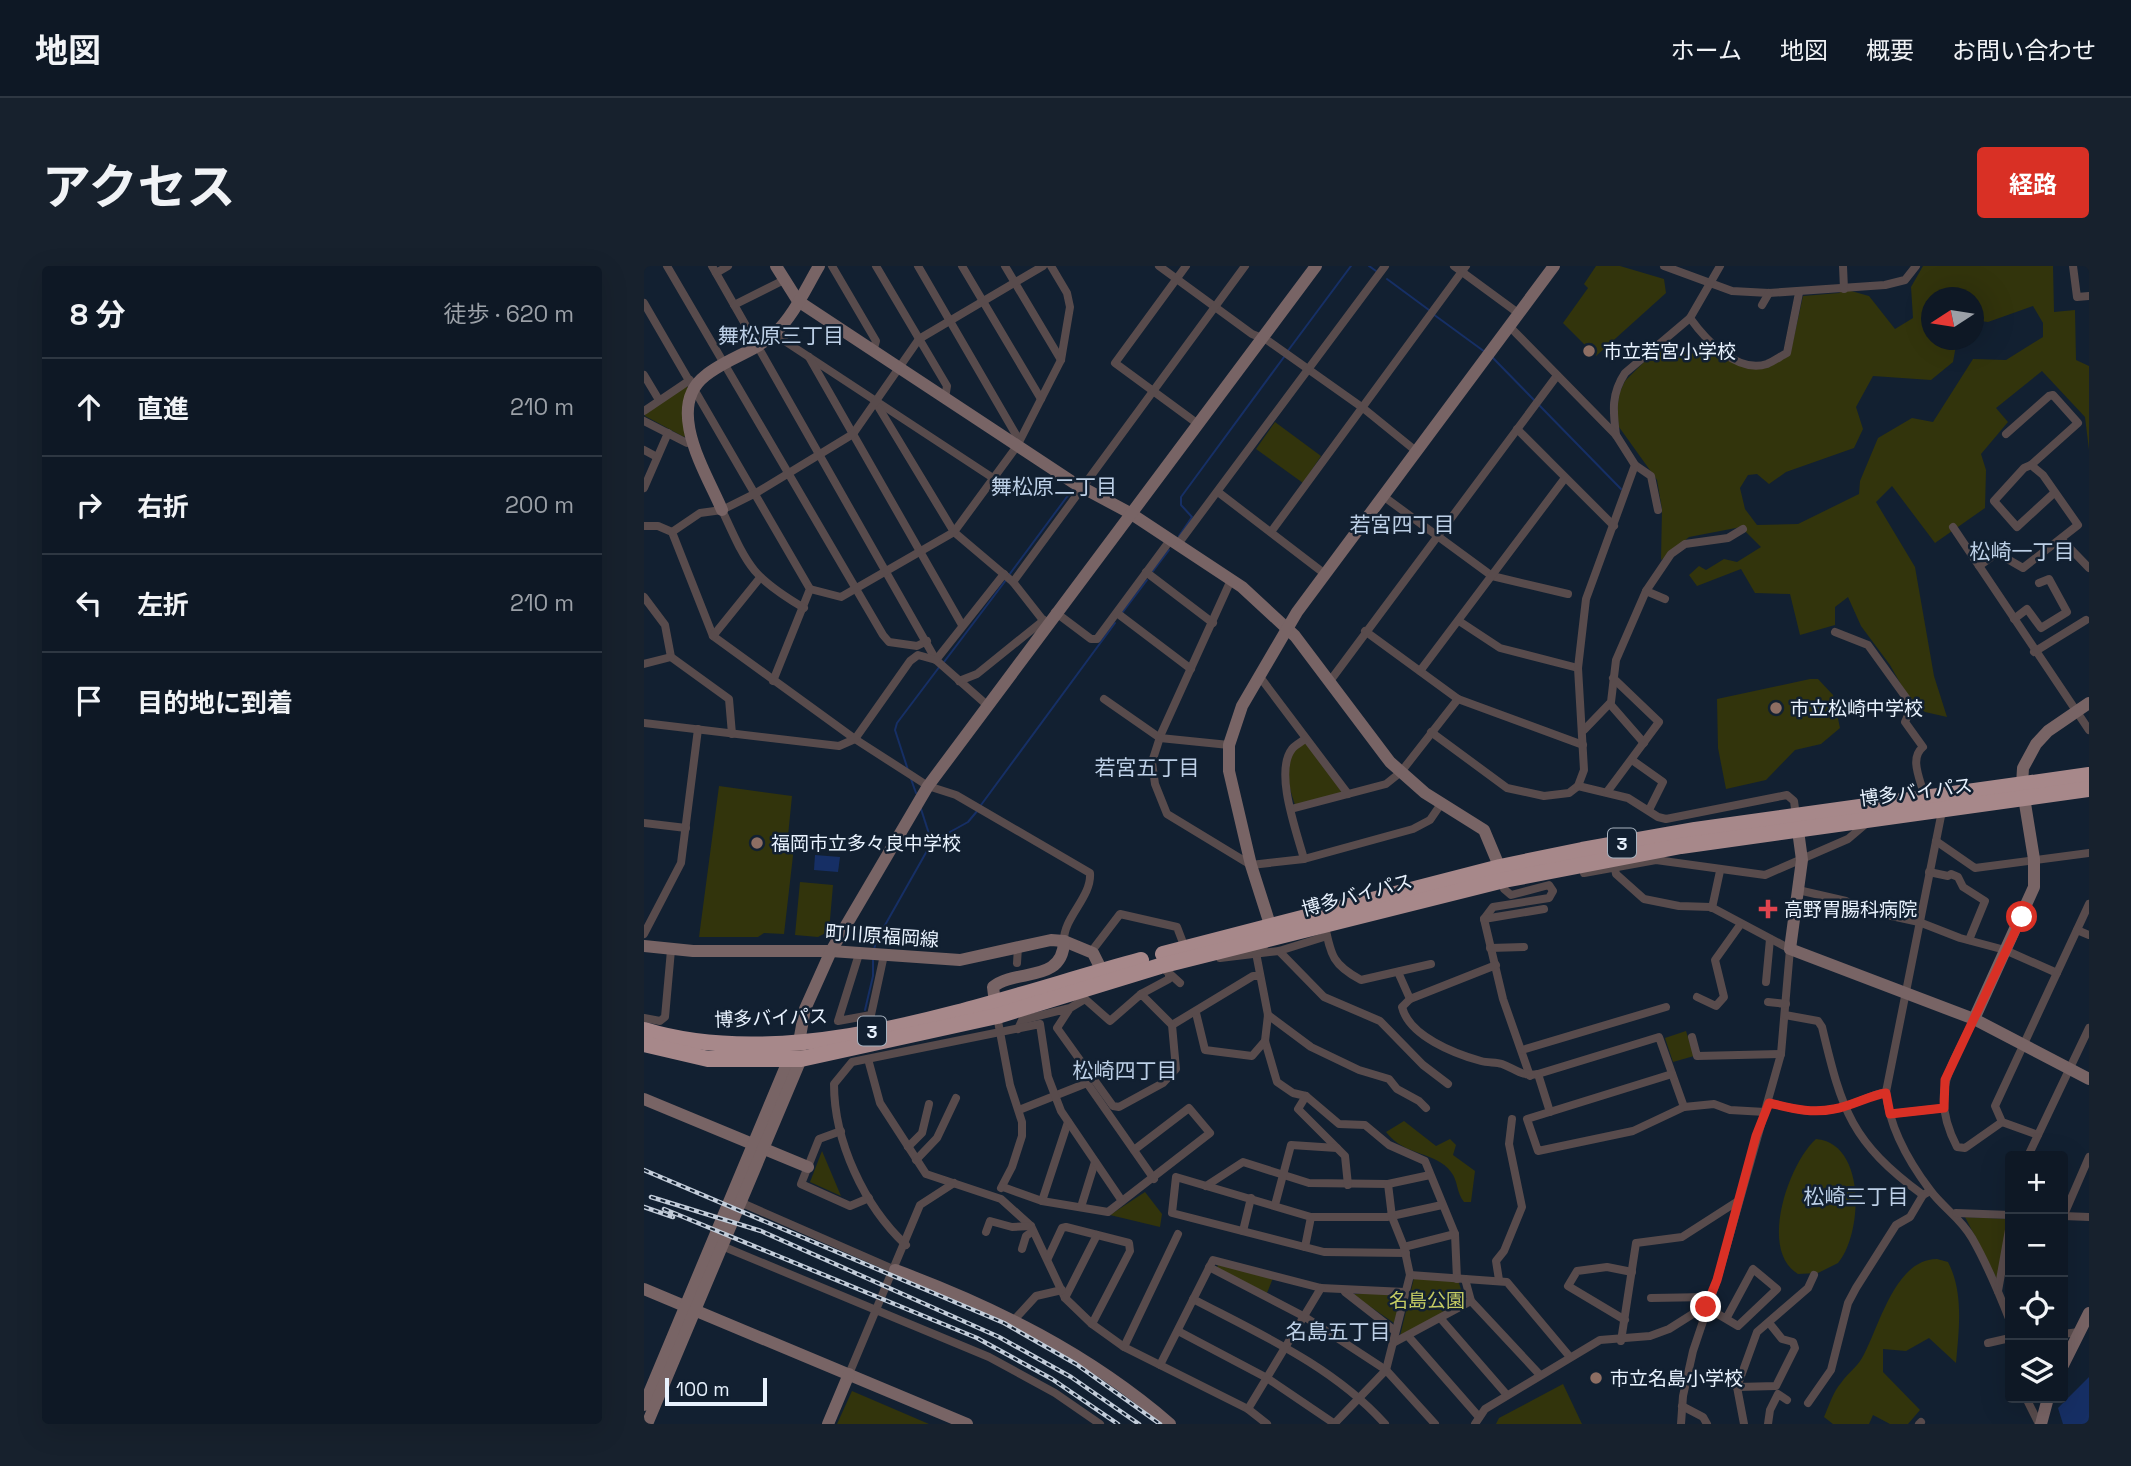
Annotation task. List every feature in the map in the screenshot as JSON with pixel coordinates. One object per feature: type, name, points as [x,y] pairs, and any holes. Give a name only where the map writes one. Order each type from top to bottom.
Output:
[{"type":"highway","name":"博多バイパス","points":[[644,1044],[708,1059],[796,1054],[997,1017],[1502,873],[1695,830],[1942,811],[2089,775]]},
{"type":"highway","name":"博多バイパス","points":[[997,1017],[1102,971],[1185,948],[1326,931],[1502,873],[1614,863],[1797,822],[1925,799],[2089,789]]},
{"type":"highway","name":"博多バイパス","points":[[644,1030],[796,1054]]},
{"type":"street","points":[[667,266],[889,642],[917,646],[927,641]]},
{"type":"street","points":[[728,266],[714,270],[936,660],[987,705]]},
{"type":"street","points":[[776,266],[798,301],[1018,443],[1074,483],[1083,485],[1130,513],[1231,580],[1287,627],[1371,738],[1402,772],[1441,804],[1484,830],[1502,873],[1504,889],[1511,895],[1549,885],[1552,887],[1553,896],[1493,907],[1484,919],[1503,999],[1522,1051],[1550,1112]]},
{"type":"street","points":[[644,411],[774,334],[819,266]]},
{"type":"street","points":[[831,266],[876,341],[873,351]]},
{"type":"street","points":[[876,266],[947,386],[945,398]]},
{"type":"street","points":[[918,266],[1018,443]]},
{"type":"street","points":[[962,266],[1041,399]]},
{"type":"street","points":[[1005,266],[1061,360]]},
{"type":"street","points":[[672,532],[700,513],[722,510],[756,493],[852,434],[919,338],[1043,266]]},
{"type":"street","points":[[644,303],[810,589],[841,597],[954,532],[1018,443],[1061,360],[1070,307],[1067,293],[1051,266]]},
{"type":"street","points":[[1159,266],[1214,307],[1363,408],[1416,451]]},
{"type":"street","points":[[1186,266],[1115,363],[1198,424]]},
{"type":"street","points":[[1013,582],[1245,266]]},
{"type":"street","points":[[959,681],[977,674],[1055,612],[1315,266]]},
{"type":"street","points":[[1055,612],[1091,639],[1097,639],[1146,572],[1219,492],[1385,266]]},
{"type":"street","points":[[1454,266],[1464,269],[1518,313]]},
{"type":"street","points":[[1448,1084],[1423,1065],[1380,1021],[1324,997],[1275,938],[1251,866],[1229,771],[1229,745],[1241,706],[1287,627],[1554,266]]},
{"type":"street","points":[[1664,266],[1732,290],[1769,293],[1844,289],[1905,280],[1916,266]]},
{"type":"street","points":[[1616,436],[1612,410],[1619,382],[1625,373],[1690,318],[1720,266]]},
{"type":"street","points":[[1843,266],[1844,289]]},
{"type":"street","points":[[2073,266],[2077,297],[2089,296]]},
{"type":"street","points":[[1270,532],[1464,269]]},
{"type":"street","points":[[734,305],[784,280]]},
{"type":"street","points":[[1762,306],[1769,293]]},
{"type":"street","points":[[1690,318],[1702,335],[1730,357],[1744,365],[1766,364],[1787,353],[1799,293]]},
{"type":"street","points":[[1509,326],[1616,436],[1635,465],[1651,476],[1658,510]]},
{"type":"street","points":[[774,334],[993,478]]},
{"type":"street","points":[[809,357],[962,625]]},
{"type":"street","points":[[644,375],[659,400]]},
{"type":"street","points":[[1330,681],[1556,377]]},
{"type":"street","points":[[691,384],[687,418],[694,441],[745,559],[759,579],[804,608]]},
{"type":"street","points":[[2007,434],[2053,395],[2078,423],[2025,468],[1994,501],[2017,527],[2054,493]]},
{"type":"street","points":[[876,403],[954,532],[1013,582],[1045,622]]},
{"type":"street","points":[[644,421],[687,443],[694,441]]},
{"type":"street","points":[[1517,429],[1614,526]]},
{"type":"street","points":[[644,488],[668,433]]},
{"type":"street","points":[[644,450],[657,457]]},
{"type":"street","points":[[1431,732],[1507,788],[1544,796],[1569,793],[1578,786],[1584,770],[1584,730],[1577,668],[1586,598],[1635,465]]},
{"type":"street","points":[[1979,566],[1997,553],[2022,568],[2062,540],[2078,525],[2043,475],[2031,465]]},
{"type":"street","points":[[1420,671],[1565,478]]},
{"type":"street","points":[[1219,492],[1325,575]]},
{"type":"street","points":[[1383,496],[1492,576],[1568,594]]},
{"type":"street","points":[[644,526],[658,526],[672,532],[713,636],[855,739],[928,786],[956,795],[1090,873],[1090,880],[1073,920],[1065,929],[1059,960],[1048,970],[1001,980],[993,987],[1022,1136],[1003,1187],[994,1195]]},
{"type":"street","points":[[1953,527],[2034,652],[2083,707],[2089,730]]},
{"type":"street","points":[[1584,730],[1610,704],[1616,660],[1646,591],[1671,554],[1685,544],[1728,538],[1743,529]]},
{"type":"street","points":[[2062,540],[2089,568]]},
{"type":"street","points":[[1146,572],[1213,623]]},
{"type":"street","points":[[936,660],[1004,575]]},
{"type":"street","points":[[713,636],[759,579]]},
{"type":"street","points":[[2014,619],[2027,609],[2041,628],[2067,612],[2049,579],[2039,583]]},
{"type":"street","points":[[1231,580],[1160,738],[1152,762],[1155,784],[1167,814],[1251,866],[1304,859],[1413,829],[1430,820],[1441,804]]},
{"type":"street","points":[[774,681],[810,589]]},
{"type":"street","points":[[1646,591],[1665,599]]},
{"type":"street","points":[[644,597],[665,625],[671,657],[729,699],[732,734]]},
{"type":"street","points":[[1117,612],[1191,669]]},
{"type":"street","points":[[2034,652],[2087,620]]},
{"type":"street","points":[[1460,621],[1500,648],[1577,668]]},
{"type":"street","points":[[647,1424],[690,1308],[796,1054],[805,1009],[831,951],[928,786],[1045,622]]},
{"type":"street","points":[[1365,631],[1458,699],[1583,745]]},
{"type":"street","points":[[1835,632],[1868,645],[1912,706],[1905,722],[1923,747],[1915,756],[1914,762],[1925,799]]},
{"type":"street","points":[[644,723],[839,746],[855,739],[910,661],[918,654],[936,660]]},
{"type":"street","points":[[644,664],[671,657]]},
{"type":"street","points":[[1260,677],[1348,794]]},
{"type":"street","points":[[1607,792],[1660,722],[1613,678]]},
{"type":"street","points":[[1104,699],[1160,738],[1229,745]]},
{"type":"street","points":[[1291,809],[1386,784],[1402,772],[1458,699]]},
{"type":"street","points":[[1610,704],[1644,743]]},
{"type":"street","points":[[2002,1122],[1965,1148],[1957,1147],[1946,1126],[1945,1080],[2030,901],[2036,877],[2023,768],[2036,744],[2083,707]]},
{"type":"street","points":[[644,934],[681,863],[698,729]]},
{"type":"street","points":[[1304,859],[1284,778],[1292,749],[1305,739]]},
{"type":"street","points":[[1632,760],[1664,782],[1649,810]]},
{"type":"street","points":[[1578,786],[1628,798],[1666,819],[1787,795],[1794,801],[1802,860],[1790,949],[1781,1054],[1717,1280],[1707,1303],[1682,1406],[1681,1424]]},
{"type":"street","points":[[1927,1193],[1895,1130],[1886,1093],[1942,811]]},
{"type":"street","points":[[1584,873],[1614,863],[1656,860],[1720,871],[1765,875],[1848,839],[1873,818]]},
{"type":"street","points":[[644,823],[686,828]]},
{"type":"street","points":[[1936,841],[1975,868],[2089,853]]},
{"type":"street","points":[[1680,864],[1681,846]]},
{"type":"street","points":[[1614,863],[1616,874],[1644,899],[1679,906],[1712,908],[1790,949],[1974,1019],[2089,1079]]},
{"type":"street","points":[[1712,908],[1720,871]]},
{"type":"street","points":[[1930,872],[1948,876],[1951,873],[1958,877],[1963,887],[1985,901],[1969,940]]},
{"type":"street","points":[[1798,890],[1919,922],[2005,950],[2057,973]]},
{"type":"street","points":[[2038,1135],[2002,1122],[1995,1106],[2089,904]]},
{"type":"street","points":[[1484,919],[1544,909]]},
{"type":"street","points":[[1102,971],[1091,952],[1120,914],[1177,927],[1185,948]]},
{"type":"street","points":[[1697,997],[1716,1006],[1724,997],[1715,960],[1741,925]]},
{"type":"street","points":[[2077,930],[2089,935]]},
{"type":"street","points":[[1326,931],[1340,969],[1361,980],[1431,964]]},
{"type":"street","points":[[1197,962],[1256,953],[1275,938]]},
{"type":"street","points":[[1256,953],[1275,938]]},
{"type":"street","points":[[1766,982],[1770,939]]},
{"type":"street","name":"町川原福岡線","points":[[644,946],[671,950],[831,951],[960,960],[1036,942],[1064,941],[1091,952]]},
{"type":"street","points":[[1017,963],[1018,947]]},
{"type":"street","points":[[1490,948],[1524,947]]},
{"type":"street","points":[[644,1018],[660,1021],[665,1017],[671,950]]},
{"type":"street","points":[[1256,953],[1268,1015],[1265,1041],[1277,1082],[1293,1093],[1306,1096],[1339,1124],[1365,1125],[1389,1145],[1425,1161],[1430,1167],[1430,1175],[1455,1234],[1461,1279],[1471,1301],[1540,1375]]},
{"type":"street","points":[[859,954],[838,1021],[870,1015],[884,955]]},
{"type":"street","points":[[1496,965],[1410,999],[1402,1007],[1403,1012],[1417,1030],[1450,1049],[1534,1075],[1659,1037],[1684,1107]]},
{"type":"street","points":[[1165,969],[1180,983]]},
{"type":"street","points":[[1018,1028],[1022,1020],[1070,1008],[1085,999],[1110,1021],[1141,994],[1169,979],[1165,969]]},
{"type":"street","points":[[1398,972],[1410,999]]},
{"type":"street","points":[[1172,1025],[1196,1013],[1253,976],[1260,976]]},
{"type":"street","points":[[1070,1008],[1058,1028],[1113,1106],[1119,1107],[1163,1083],[1176,1069],[1172,1025],[1141,994]]},
{"type":"street","points":[[1768,1002],[1786,1004]]},
{"type":"street","points":[[1522,1051],[1666,1007]]},
{"type":"street","points":[[1196,1013],[1205,1050],[1252,1056],[1265,1041]]},
{"type":"street","points":[[1268,1015],[1311,1047],[1359,1070],[1389,1079],[1397,1089],[1426,1108]]},
{"type":"street","points":[[1785,1015],[1818,1021],[1822,1027],[1835,1086],[1854,1127],[1888,1169],[1956,1213],[1972,1238],[2005,1308]]},
{"type":"street","points":[[906,1245],[869,1198],[852,1166],[834,1102],[834,1084],[852,1062],[997,1017],[1018,1028],[1040,1024],[1048,1077],[1055,1095],[1068,1122],[1122,1201]]},
{"type":"street","points":[[2030,1151],[2089,1028]]},
{"type":"street","points":[[1692,1037],[1697,1056],[1781,1054]]},
{"type":"street","points":[[868,1059],[880,1102],[926,1174],[994,1195],[1032,1229],[1064,1294],[1092,1324],[1124,1347],[1248,1409],[1267,1424]]},
{"type":"street","points":[[1672,1074],[1527,1119],[1538,1151],[1633,1131],[1645,1123],[1684,1107],[1714,1104],[1731,1110],[1765,1112]]},
{"type":"street","points":[[1019,1110],[1087,1083],[1154,1179]]},
{"type":"street","points":[[1769,1103],[1804,1112],[1844,1106],[1862,1097],[1886,1093]]},
{"type":"street","points":[[1306,1096],[1298,1108],[1345,1156],[1348,1185]]},
{"type":"street","points":[[916,1160],[937,1138],[956,1098]]},
{"type":"street","points":[[644,1099],[808,1167]]},
{"type":"street","points":[[908,1147],[922,1133],[929,1104]]},
{"type":"street","points":[[1003,1187],[1042,1201],[1108,1212],[1210,1133],[1189,1108],[1134,1150]]},
{"type":"street","points":[[1890,1114],[1944,1108]]},
{"type":"street","points":[[1499,1280],[1496,1261],[1504,1251],[1522,1207],[1509,1143],[1513,1119]]},
{"type":"street","points":[[1042,1201],[1068,1122]]},
{"type":"street","points":[[841,1131],[819,1139],[802,1184],[850,1206],[869,1198]]},
{"type":"street","points":[[1275,1205],[1291,1145],[1337,1149]]},
{"type":"street","points":[[644,1404],[742,1203],[758,1147]]},
{"type":"street","points":[[2064,1214],[2089,1157]]},
{"type":"street","points":[[1081,1207],[1096,1162]]},
{"type":"street","points":[[1206,1186],[1244,1162],[1309,1183],[1388,1184],[1430,1175]]},
{"type":"street","points":[[1169,1166],[1176,1177],[1172,1213],[1324,1252],[1405,1250],[1455,1234]]},
{"type":"street","points":[[1176,1177],[1311,1217],[1392,1217],[1443,1205]]},
{"type":"street","points":[[828,1424],[875,1308],[906,1245],[920,1205],[954,1183]]},
{"type":"street","points":[[1178,1331],[1267,1378],[1334,1424],[1386,1370],[1410,1275],[1405,1250],[1392,1217],[1388,1184]]},
{"type":"street","points":[[1808,1403],[1831,1370],[1848,1303],[1856,1288],[1896,1225],[1910,1217],[1927,1193]]},
{"type":"street","points":[[1243,1231],[1251,1198]]},
{"type":"street","points":[[1621,1340],[1638,1241],[1679,1238],[1738,1201]]},
{"type":"street","points":[[742,1203],[1014,1320],[1097,1369],[1170,1424]]},
{"type":"street","points":[[1956,1213],[2005,1215]]},
{"type":"street","points":[[2068,1216],[2089,1217]]},
{"type":"street","points":[[1305,1247],[1311,1217]]},
{"type":"street","points":[[986,1232],[990,1220],[1012,1227],[1032,1229]]},
{"type":"street","points":[[1048,1258],[1062,1228],[1129,1243],[1130,1251],[1092,1324]]},
{"type":"street","points":[[1022,1249],[1026,1236],[1032,1229]]},
{"type":"street","points":[[1124,1347],[1178,1234]]},
{"type":"street","points":[[1064,1294],[1097,1235]]},
{"type":"street","points":[[722,1246],[989,1357],[1055,1393],[1100,1424]]},
{"type":"street","points":[[1998,1291],[2005,1252]]},
{"type":"street","points":[[1160,1365],[1213,1260],[1321,1288],[1345,1292],[1405,1292]]},
{"type":"street","points":[[1209,1266],[1305,1317],[1386,1370],[1435,1424]]},
{"type":"street","points":[[1625,1320],[1568,1286],[1577,1271],[1607,1267],[1632,1272]]},
{"type":"street","points":[[1651,1298],[1707,1303],[1726,1319],[1738,1326],[1777,1289],[1753,1269],[1726,1319]]},
{"type":"street","points":[[1410,1275],[1507,1282],[1570,1357]]},
{"type":"street","points":[[1744,1424],[1737,1387],[1757,1332],[1808,1288],[1814,1275]]},
{"type":"street","points":[[1248,1409],[1321,1288]]},
{"type":"street","points":[[644,1289],[967,1424]]},
{"type":"street","points":[[1345,1292],[1395,1331]]},
{"type":"street","points":[[1014,1320],[1036,1296],[1064,1294]]},
{"type":"street","points":[[1193,1299],[1286,1348],[1360,1397],[1385,1424]]},
{"type":"street","points":[[1393,1343],[1471,1301]]},
{"type":"street","points":[[1408,1336],[1477,1421],[1485,1409],[1605,1339],[1650,1336],[1669,1329],[1707,1303]]},
{"type":"street","points":[[2068,1355],[2089,1313]]},
{"type":"street","points":[[1441,1319],[1507,1395]]},
{"type":"street","points":[[1737,1387],[1776,1386],[1781,1382],[1795,1348],[1793,1342],[1782,1339],[1769,1324]]},
{"type":"street","points":[[2068,1333],[2079,1332]]},
{"type":"street","points":[[1987,1343],[2005,1339]]},
{"type":"street","points":[[1768,1424],[1770,1410],[1778,1394],[1787,1400]]},
{"type":"street","points":[[2029,1403],[2040,1424]]},
{"type":"street","points":[[2040,1424],[2046,1403]]},
{"type":"street","points":[[1682,1406],[1703,1417],[1707,1424]]},
{"type":"green space","points":[[1596,266],[1620,266],[1664,279],[1666,293],[1596,356],[1563,323],[1588,288],[1584,284]]},
{"type":"green space","points":[[1923,266],[2053,266],[2054,312],[2075,310],[2076,360],[2089,366],[2089,450],[2085,417],[2042,371],[1996,408],[2008,422],[1981,454],[1986,470],[1985,508],[1935,543],[1892,486],[1876,502],[1915,567],[1934,676],[1947,717],[1925,712],[1908,697],[1890,665],[1861,626],[1848,597],[1835,607],[1835,625],[1800,635],[1790,594],[1755,593],[1741,569],[1697,586],[1689,575],[1699,566],[1706,570],[1724,559],[1737,562],[1761,547],[1741,527],[1689,537],[1661,560],[1662,509],[1657,480],[1619,427],[1617,412],[1619,394],[1625,381],[1656,350],[1701,354],[1707,349],[1721,353],[1745,367],[1767,368],[1790,355],[1803,296],[1839,293],[1844,289],[1869,296],[1895,329],[1913,318],[1911,287]],"holes":[[[1921,287],[1984,287],[1984,321],[2033,306],[2043,323],[2043,337],[2006,360],[1973,359],[1933,422],[1912,418],[1878,438],[1860,481],[1859,494],[1798,524],[1757,525],[1745,509],[1740,488],[1748,475],[1757,474],[1769,484],[1786,472],[1854,448],[1863,429],[1856,407],[1873,376],[1931,380],[1953,362],[1955,350],[1921,350]]]},
{"type":"green space","points":[[686,386],[684,437],[645,416],[645,413]]},
{"type":"green space","points":[[1275,422],[1321,456],[1303,483],[1256,449]]},
{"type":"green space","points":[[1818,679],[1833,695],[1840,728],[1821,744],[1795,750],[1766,780],[1726,789],[1718,748],[1717,699]]},
{"type":"green space","points":[[1306,743],[1342,790],[1341,794],[1295,805],[1288,779],[1289,762],[1297,748]]},
{"type":"green space","points":[[719,786],[792,796],[787,846],[794,847],[784,934],[699,937]]},
{"type":"green space","points":[[800,882],[833,885],[829,931],[818,937],[795,935]]},
{"type":"green space","points":[[1686,1031],[1694,1056],[1673,1062],[1665,1038]]},
{"type":"green space","points":[[1404,1121],[1436,1146],[1450,1139],[1456,1145],[1453,1155],[1475,1171],[1471,1202],[1464,1202],[1453,1175],[1445,1165],[1402,1146],[1386,1132]]},
{"type":"green space","points":[[1816,1139],[1832,1144],[1844,1156],[1852,1172],[1855,1212],[1852,1232],[1838,1263],[1818,1273],[1798,1274],[1786,1262],[1780,1246],[1779,1227],[1788,1186],[1796,1167]]},
{"type":"green space","points":[[822,1151],[841,1196],[810,1182]]},
{"type":"green space","points":[[1145,1192],[1162,1214],[1160,1227],[1110,1215]]},
{"type":"green space","points":[[1965,1217],[2005,1219],[2005,1235],[1997,1279]]},
{"type":"green space","points":[[1937,1259],[1948,1262],[1956,1286],[1959,1311],[1956,1363],[1929,1338],[1906,1351],[1883,1349],[1883,1372],[1920,1410],[1908,1424],[1890,1424],[1873,1415],[1869,1424],[1833,1424],[1824,1417],[1833,1395],[1862,1358],[1899,1283],[1910,1270],[1922,1262]]},
{"type":"green space","points":[[1218,1264],[1273,1278],[1267,1293],[1217,1268]]},
{"type":"green space","name":"名島公園","points":[[1414,1278],[1458,1280],[1465,1302],[1400,1336]]},
{"type":"green space","points":[[1352,1294],[1398,1294],[1401,1297],[1394,1323]]},
{"type":"green space","points":[[1563,1384],[1582,1424],[1496,1424],[1499,1418]]},
{"type":"green space","points":[[852,1391],[929,1424],[837,1424]]},
{"type":"water","points":[[815,855],[840,857],[838,872],[814,870]]},
{"type":"water","points":[[2089,1377],[2089,1424],[2063,1424],[2058,1408],[2063,1403],[2068,1403],[2068,1398]]},
{"type":"waterway","points":[[1287,352],[1351,266]]},
{"type":"waterway","points":[[1369,266],[1376,271]]},
{"type":"waterway","points":[[1387,279],[1429,310]]},
{"type":"waterway","points":[[1433,314],[1485,352]]},
{"type":"waterway","points":[[1179,536],[1192,517],[1181,505],[1181,497],[1284,357]]},
{"type":"waterway","points":[[1492,357],[1535,401]]},
{"type":"waterway","points":[[1539,405],[1621,489]]},
{"type":"waterway","points":[[1009,575],[1072,490]]},
{"type":"waterway","points":[[1153,571],[1169,550]]},
{"type":"waterway","points":[[944,662],[1006,580]]},
{"type":"waterway","points":[[1122,613],[1147,580]]},
{"type":"waterway","points":[[981,805],[1115,623]]},
{"type":"waterway","points":[[908,770],[895,730],[897,723],[940,666]]},
{"type":"waterway","points":[[911,779],[916,793]]},
{"type":"waterway","points":[[921,809],[931,840]]},
{"type":"waterway","points":[[874,950],[876,941],[932,842],[968,822],[978,810]]},
{"type":"waterway","points":[[865,1010],[873,976],[873,959]]},
{"type":"railway","points":[[644,1170],[1004,1323],[1076,1364],[1160,1424]]},
{"type":"railway","points":[[651,1197],[761,1231],[999,1337],[1071,1377],[1139,1424]]},
{"type":"railway","points":[[644,1207],[673,1217]]},
{"type":"railway","points":[[664,1209],[977,1338],[1052,1379],[1118,1424]]},
{"type":"place","name":"市立若宮小学校","points":[[1589,351]]},
{"type":"place","name":"市立松崎中学校","points":[[1776,708]]},
{"type":"place","name":"福岡市立多々良中学校","points":[[757,843]]},
{"type":"place","name":"高野胃腸科病院","points":[[1768,909]]},
{"type":"place","name":"市立名島小学校","points":[[1596,1378]]},
{"type":"district","name":"舞松原三丁目","points":[[781,335]]},
{"type":"district","name":"舞松原二丁目","points":[[1054,486]]},
{"type":"district","name":"若宮四丁目","points":[[1402,524]]},
{"type":"district","name":"松崎一丁目","points":[[2022,551]]},
{"type":"district","name":"若宮五丁目","points":[[1147,767]]},
{"type":"district","name":"松崎四丁目","points":[[1125,1070]]},
{"type":"district","name":"松崎三丁目","points":[[1856,1196]]},
{"type":"district","name":"名島五丁目","points":[[1338,1331]]},
{"type":"route","points":[[1706,1307],[1717,1280],[1756,1136],[1769,1103],[1804,1112],[1835,1109],[1862,1097],[1886,1093],[1890,1114],[1944,1108],[1942,1087],[2022,917]]}]
